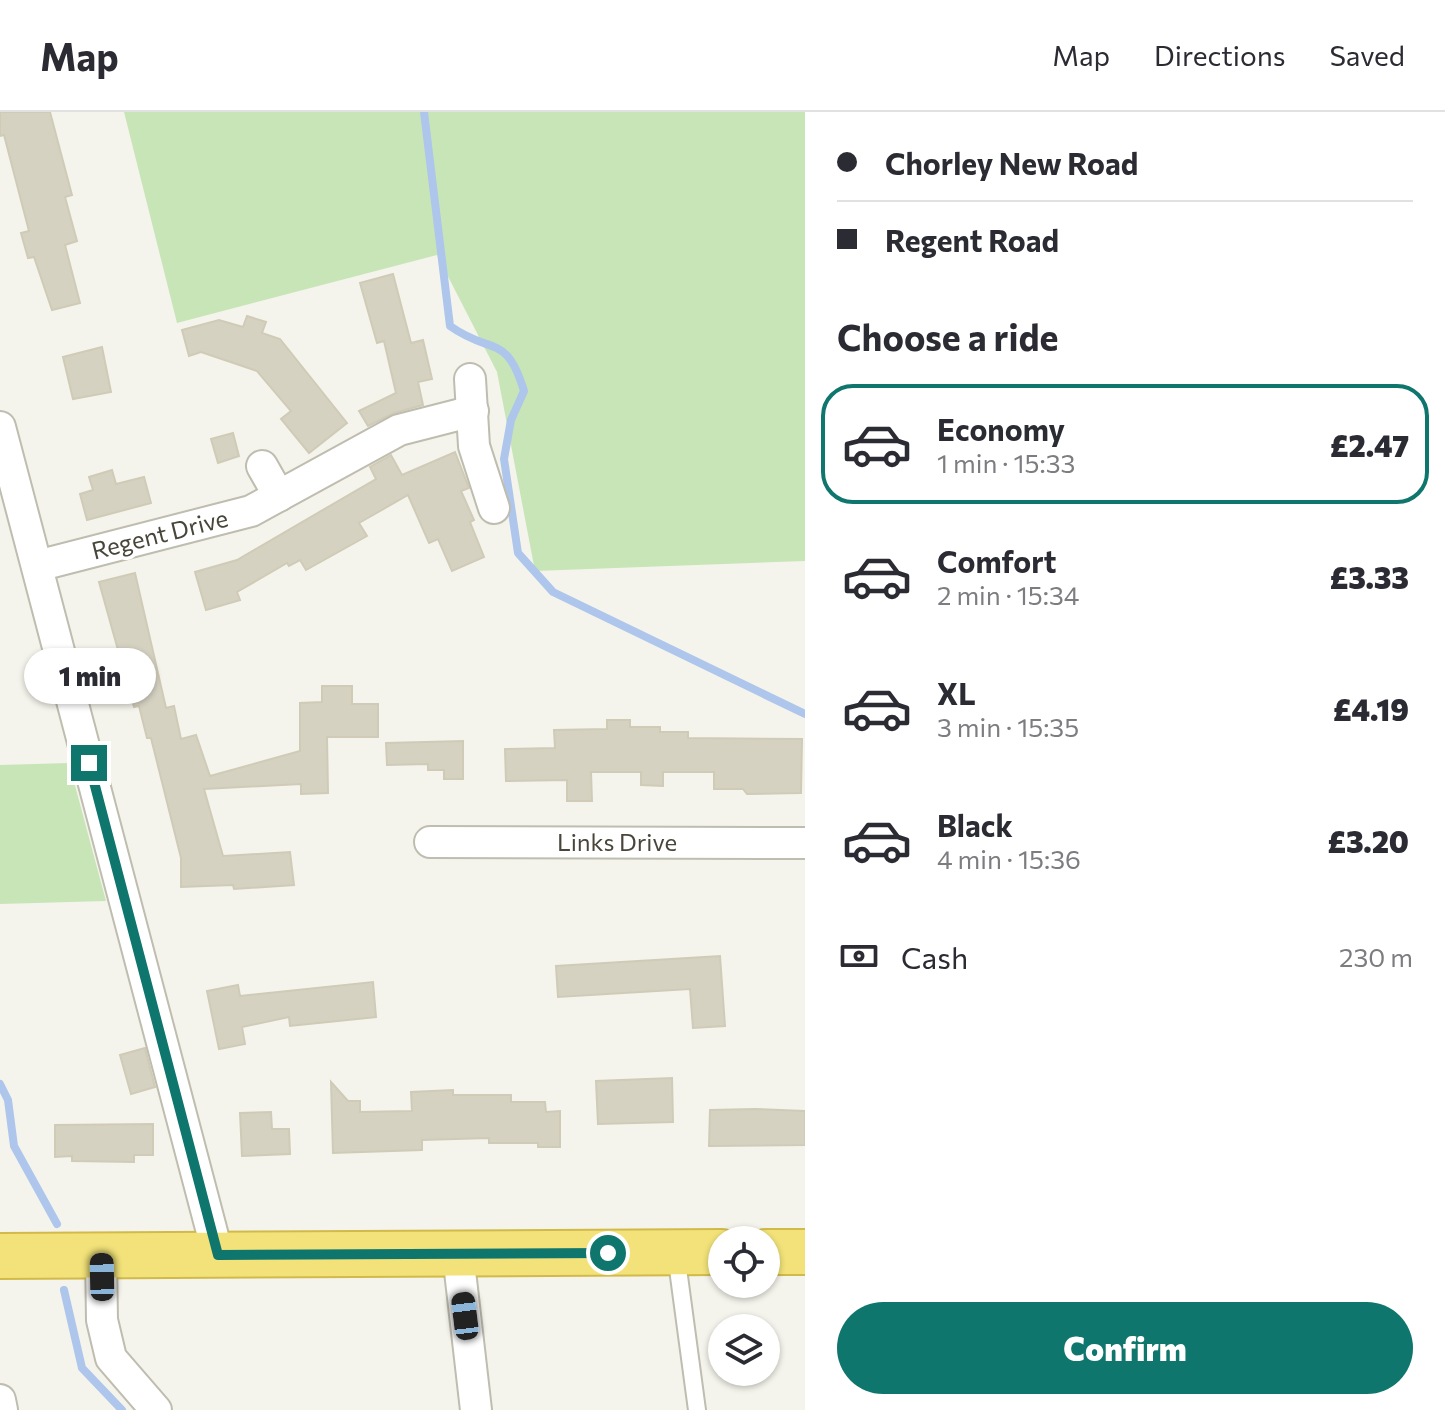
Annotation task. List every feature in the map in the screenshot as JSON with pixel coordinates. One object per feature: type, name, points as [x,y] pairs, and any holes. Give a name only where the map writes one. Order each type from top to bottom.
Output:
[{"type":"highway","points":[[0,1256],[708,1252]]},
{"type":"highway","points":[[780,1252],[805,1252]]},
{"type":"street","points":[[470,379],[474,446],[494,508]]},
{"type":"street","name":"Regent Drive","points":[[37,566],[232,517],[279,496],[324,468],[399,430],[473,411]]},
{"type":"street","points":[[0,427],[218,1255]]},
{"type":"street","points":[[262,466],[279,496]]},
{"type":"street","name":"Links Drive","points":[[430,842],[805,843]]},
{"type":"street","points":[[458,1254],[476,1410]]},
{"type":"street","points":[[101,1256],[102,1320],[111,1358],[156,1410]]},
{"type":"street","points":[[0,1400],[2,1410]]},
{"type":"lane","points":[[676,1253],[697,1410]]},
{"type":"green space","points":[[124,112],[805,112],[805,561],[535,571],[497,372],[437,255],[177,323]]},
{"type":"green space","points":[[69,763],[106,901],[0,904],[0,765]]},
{"type":"building","points":[[0,112],[50,112],[72,195],[65,197],[77,241],[65,245],[80,303],[52,310],[34,257],[28,258],[21,233],[29,231],[4,135],[0,136]]},
{"type":"building","points":[[393,274],[411,343],[423,340],[432,379],[418,382],[423,405],[394,413],[368,426],[359,411],[396,393],[384,341],[377,343],[360,283]]},
{"type":"building","points":[[247,316],[266,322],[262,333],[280,339],[347,423],[309,453],[281,419],[291,411],[257,371],[201,352],[189,356],[182,330],[219,320],[243,327]]},
{"type":"building","points":[[102,347],[111,392],[73,399],[63,357]]},
{"type":"building","points":[[233,433],[239,456],[218,463],[211,439]]},
{"type":"building","points":[[455,452],[469,488],[461,491],[474,520],[470,522],[484,557],[452,571],[438,539],[429,543],[408,495],[359,523],[367,536],[306,570],[300,560],[289,566],[287,563],[237,592],[240,600],[206,610],[195,572],[237,560],[376,479],[370,467],[391,455],[402,475]]},
{"type":"building","points":[[112,470],[116,484],[144,477],[151,503],[87,520],[80,494],[93,490],[89,477]]},
{"type":"building","points":[[135,573],[166,708],[174,706],[181,739],[196,735],[210,776],[300,751],[300,703],[322,702],[322,686],[352,686],[352,704],[378,704],[378,737],[327,737],[328,793],[301,794],[301,784],[204,789],[223,856],[290,852],[294,885],[234,889],[233,885],[181,887],[181,858],[151,738],[147,738],[139,706],[134,707],[99,582]]},
{"type":"building","points":[[607,720],[630,720],[630,727],[660,727],[660,732],[688,732],[688,738],[802,739],[801,793],[747,794],[743,789],[714,789],[714,772],[663,772],[663,786],[641,785],[641,772],[591,772],[592,801],[567,801],[567,780],[506,781],[505,749],[555,748],[554,730],[607,729]]},
{"type":"building","points":[[463,741],[463,779],[444,779],[444,770],[428,770],[428,764],[387,765],[386,743]]},
{"type":"building","points":[[720,956],[725,1026],[693,1028],[690,989],[558,997],[556,966]]},
{"type":"building","points":[[373,982],[376,1017],[290,1026],[289,1017],[242,1027],[245,1044],[219,1049],[207,991],[238,985],[240,996]]},
{"type":"building","points":[[145,1048],[155,1087],[131,1094],[120,1055]]},
{"type":"building","points":[[672,1078],[673,1122],[598,1124],[596,1081]]},
{"type":"building","points":[[331,1082],[348,1101],[360,1101],[360,1112],[412,1111],[411,1092],[453,1090],[453,1095],[511,1095],[511,1102],[545,1102],[546,1112],[560,1111],[560,1147],[538,1147],[538,1143],[489,1143],[489,1138],[422,1140],[422,1150],[333,1153]]},
{"type":"building","points":[[710,1110],[805,1111],[805,1145],[709,1146]]},
{"type":"building","points":[[271,1112],[272,1129],[289,1129],[290,1154],[242,1156],[240,1113]]},
{"type":"building","points":[[153,1124],[153,1155],[134,1155],[134,1162],[72,1161],[72,1156],[55,1157],[55,1125]]},
{"type":"waterway","points":[[424,112],[450,326],[504,352],[511,360],[524,391],[511,420],[504,459],[518,553],[553,592],[805,714]]},
{"type":"waterway","points":[[0,1084],[8,1100],[14,1146],[57,1224]]},
{"type":"waterway","points":[[64,1290],[82,1368],[122,1410]]},
{"type":"route","points":[[89,763],[218,1255],[608,1253]]}]
